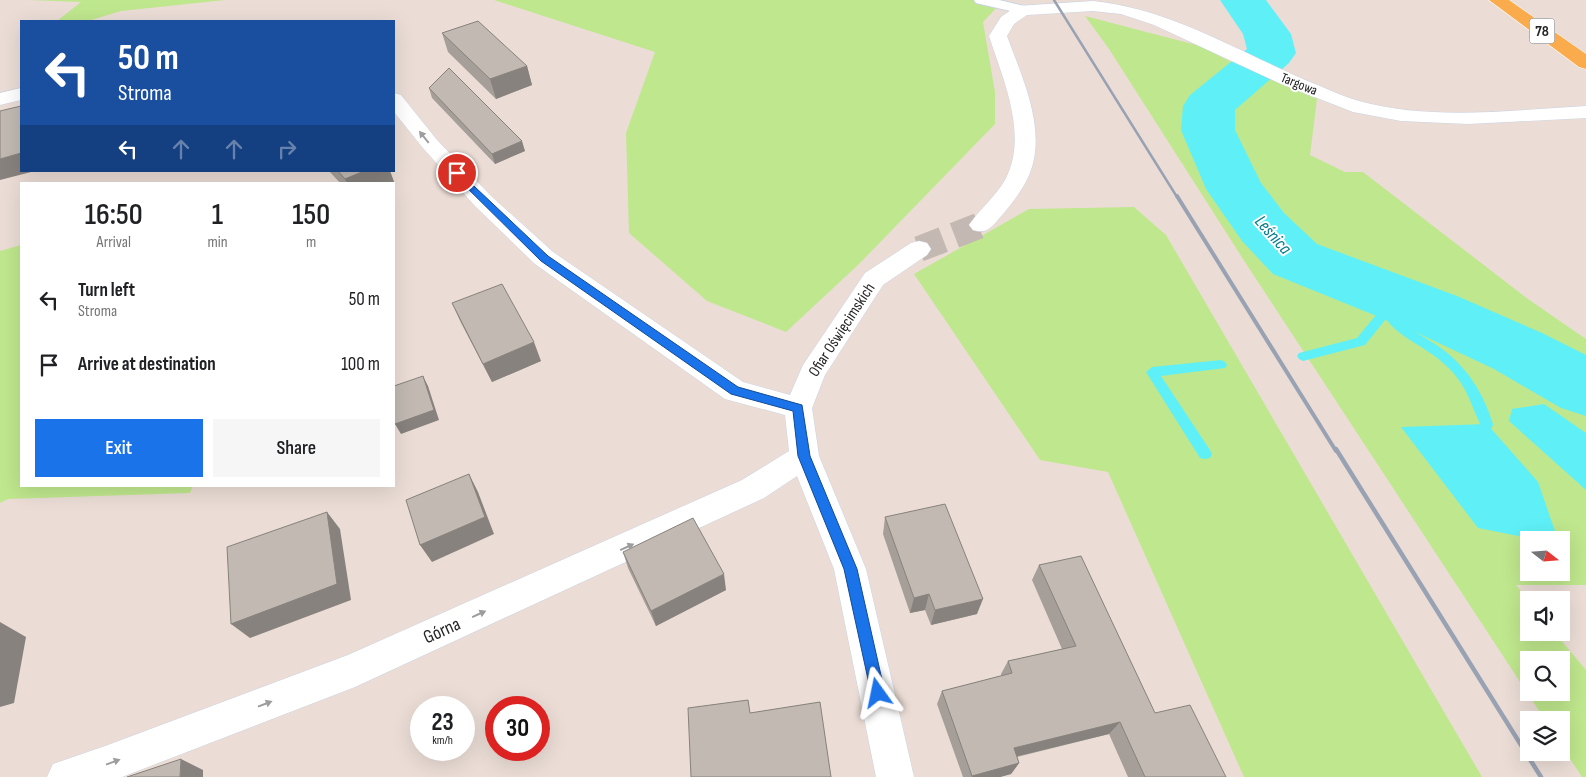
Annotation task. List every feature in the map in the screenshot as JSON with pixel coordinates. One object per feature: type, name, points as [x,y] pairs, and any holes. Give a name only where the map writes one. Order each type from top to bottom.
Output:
[{"type":"main road","name":"78","points":[[1498,0],[1586,62]]},
{"type":"street","points":[[981,0],[1023,10]]},
{"type":"street","name":"Targowa","points":[[1023,10],[1121,4],[1286,79],[1353,106],[1400,115],[1468,118],[1586,112]]},
{"type":"street","points":[[982,224],[1004,198],[1020,171],[1024,140],[1019,95],[998,36],[1007,21],[1023,10]]},
{"type":"street","points":[[0,99],[20,94]]},
{"type":"street","points":[[395,100],[430,144],[483,201],[544,258],[735,391],[798,408]]},
{"type":"street","name":"Ofiar Oświęcimskich","points":[[895,777],[850,569],[804,456],[798,408],[813,372],[874,279],[918,249]]},
{"type":"street","name":"Górna","points":[[66,777],[108,764],[355,670],[753,489],[804,456]]},
{"type":"green space","points":[[29,0],[225,0],[121,11],[91,20],[58,20],[81,2]]},
{"type":"green space","points":[[494,0],[1004,0],[983,22],[995,92],[995,124],[859,264],[786,332],[707,301],[629,233],[626,133],[655,52]]},
{"type":"green space","points":[[1085,16],[1200,46],[1237,65],[1317,99],[1310,155],[1345,172],[1363,172],[1528,299],[1586,339],[1586,585],[1516,585],[1521,591],[1520,641],[1562,641],[1586,670],[1586,777],[1582,777],[1570,759],[1570,711],[1539,711],[1533,701],[1570,701],[1570,651],[1520,651],[1520,682],[1243,259],[1109,49]]},
{"type":"green space","points":[[1134,207],[1166,235],[1482,777],[1244,777],[1108,472],[1040,460],[914,274],[1029,209]]},
{"type":"green space","points":[[20,245],[20,487],[193,487],[190,493],[8,499],[0,503],[0,251]]},
{"type":"water","points":[[1544,404],[1586,433],[1586,490],[1509,421],[1512,409]]},
{"type":"water","points":[[1487,424],[1538,482],[1555,531],[1520,531],[1520,536],[1478,528],[1401,427]]},
{"type":"building","points":[[478,21],[527,66],[490,79],[442,33]]},
{"type":"building","points":[[449,68],[522,141],[492,154],[429,88]]},
{"type":"building","points":[[20,106],[20,153],[0,159],[0,111]]},
{"type":"building","points":[[339,172],[362,172],[345,179]]},
{"type":"building","points":[[502,284],[534,342],[483,364],[452,303]]},
{"type":"building","points":[[423,376],[434,410],[395,424],[395,386]]},
{"type":"building","points":[[469,474],[485,517],[420,545],[406,500]]},
{"type":"building","points":[[945,504],[983,599],[935,610],[929,594],[914,598],[885,517]]},
{"type":"building","points":[[327,512],[337,584],[231,624],[227,547]]},
{"type":"building","points":[[693,518],[724,574],[651,611],[623,552]]},
{"type":"building","points":[[1081,556],[1155,713],[1190,705],[1226,777],[1145,777],[1120,722],[1014,748],[1019,763],[972,776],[942,691],[1012,673],[1008,661],[1076,646],[1039,565]]},
{"type":"building","points":[[748,700],[750,713],[820,702],[831,777],[691,777],[688,708]]},
{"type":"building","points":[[181,759],[180,777],[127,777]]},
{"type":"waterway","name":"Leśnica","points":[[1243,0],[1267,34],[1272,53],[1209,106],[1208,130],[1235,189],[1263,227],[1295,259],[1434,313],[1518,351],[1586,388]]},
{"type":"waterway","points":[[1376,289],[1387,312],[1400,327],[1438,352],[1455,366],[1474,393],[1487,424]]},
{"type":"waterway","points":[[1303,356],[1361,342],[1385,312]]},
{"type":"waterway","points":[[1205,454],[1152,372],[1221,365]]},
{"type":"tunnel","points":[[919,249],[981,225]]},
{"type":"railway","points":[[1054,0],[1177,197]]},
{"type":"railway","points":[[1177,196],[1336,451]]},
{"type":"railway","points":[[1336,449],[1541,777]]},
{"type":"route","points":[[457,173],[483,201],[544,258],[735,391],[798,408],[804,456],[850,569],[878,693]]}]
